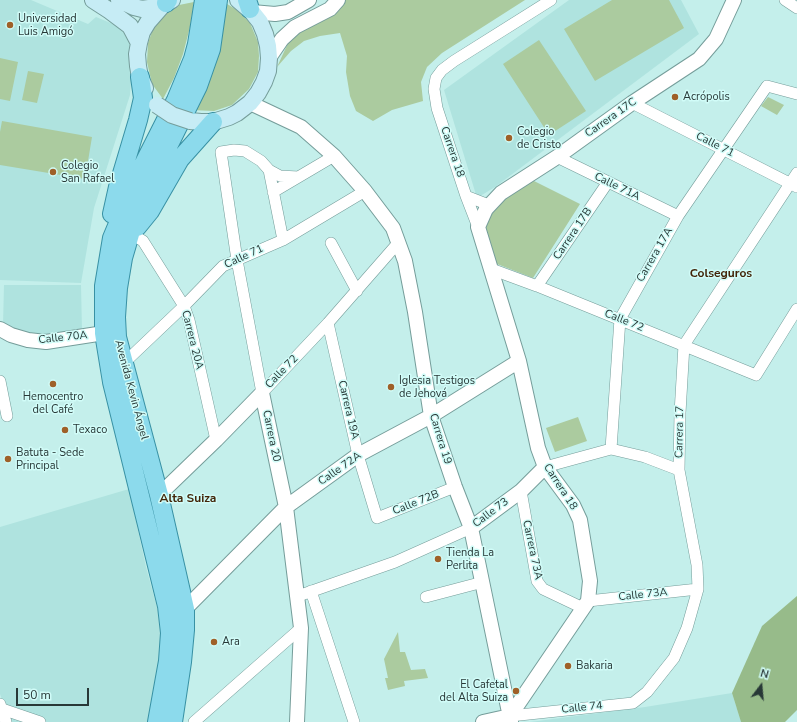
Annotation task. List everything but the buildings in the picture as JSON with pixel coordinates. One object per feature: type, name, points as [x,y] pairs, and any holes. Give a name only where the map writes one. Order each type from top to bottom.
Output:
[{"type":"main road","points":[[93,0],[130,26],[139,43]]},
{"type":"main road","points":[[119,0],[142,9],[167,2]]},
{"type":"main road","name":"Avenida Kevin Ángel","points":[[157,722],[168,661],[170,633],[167,606],[112,382],[104,333],[104,286],[112,238],[140,172],[176,100],[190,68],[197,44],[204,0]]},
{"type":"main road","name":"Avenida Kevin Ángel","points":[[173,722],[182,662],[185,609],[159,495],[117,337],[116,316],[119,281],[123,258],[138,206],[198,86],[208,61],[214,34],[218,0]]},
{"type":"main road","points":[[112,238],[113,206],[143,98],[138,60],[139,43],[142,32],[148,22],[167,2]]},
{"type":"main road","points":[[140,77],[147,92],[157,105],[172,115],[190,121],[213,122],[237,113],[254,98],[264,82],[268,71],[269,58],[265,34],[260,22],[247,5]]},
{"type":"main road","points":[[129,237],[150,211],[180,158],[213,122]]},
{"type":"street","points":[[247,5],[275,14],[288,12],[309,0]]},
{"type":"street","points":[[269,58],[282,39],[295,27],[330,9],[338,0]]},
{"type":"street","name":"Carrera 18","points":[[511,719],[585,604],[590,581],[580,520],[573,505],[545,467],[538,448],[519,361],[478,227],[466,196],[437,108],[434,89],[436,78],[442,70],[551,0]]},
{"type":"street","name":"Carrera 17C","points":[[478,227],[483,214],[489,205],[501,193],[557,157],[632,103],[700,59],[716,39],[734,0]]},
{"type":"street","points":[[785,0],[797,8]]},
{"type":"street","name":"Carrera 17A","points":[[611,449],[620,319],[678,216],[767,86],[797,94]]},
{"type":"street","name":"Carrera 19","points":[[254,98],[270,112],[301,127],[334,156],[364,191],[392,228],[405,261],[415,312],[431,416],[455,487],[471,528],[511,719]]},
{"type":"street","name":"Calle 71","points":[[632,103],[793,185]]},
{"type":"street","name":"Carrera 20","points":[[269,170],[261,161],[245,151],[234,150],[221,152],[237,260],[262,393],[304,594],[297,722]]},
{"type":"street","points":[[273,192],[334,156]]},
{"type":"street","name":"Calle 71A","points":[[557,157],[678,216]]},
{"type":"street","points":[[269,170],[280,176],[298,177]]},
{"type":"street","points":[[269,170],[283,240]]},
{"type":"street","name":"Carrera 17","points":[[633,703],[647,692],[674,658],[687,628],[698,589],[697,565],[679,470],[680,413],[684,345],[793,185],[797,173]]},
{"type":"street","name":"Carrera 17B","points":[[537,286],[608,182]]},
{"type":"street","name":"Calle 71","points":[[124,363],[184,306],[223,266],[283,240],[364,191]]},
{"type":"street","points":[[466,196],[489,205]]},
{"type":"street","name":"Carrera 20A","points":[[129,237],[143,240],[184,306],[216,440]]},
{"type":"street","points":[[331,243],[357,291]]},
{"type":"street","name":"Calle 72","points":[[159,495],[216,440],[328,324],[398,243]]},
{"type":"street","name":"Calle 72","points":[[491,269],[620,319],[756,375],[797,309]]},
{"type":"street","name":"Carrera 19A","points":[[328,324],[358,455],[377,518]]},
{"type":"street","name":"Calle 70A","points":[[0,329],[28,340],[46,342],[104,333]]},
{"type":"street","name":"Calle 72A","points":[[185,609],[286,507],[358,455],[431,416],[519,361]]},
{"type":"street","points":[[0,381],[7,416]]},
{"type":"street","name":"Calle 73","points":[[304,594],[395,562],[471,528],[520,491],[545,467],[611,449],[645,457],[679,470]]},
{"type":"street","name":"Calle 72B","points":[[377,518],[455,487]]},
{"type":"street","name":"Carrera 73A","points":[[520,491],[537,581],[543,589],[585,604]]},
{"type":"street","points":[[426,596],[483,582]]},
{"type":"street","name":"Calle 73A","points":[[585,604],[698,589]]},
{"type":"street","points":[[304,594],[354,722]]},
{"type":"street","points":[[194,722],[302,628]]},
{"type":"street","name":"Calle 74","points":[[483,722],[633,703]]},
{"type":"street","points":[[1,707],[6,722]]},
{"type":"street","points":[[1,707],[40,722]]},
{"type":"shaded area","name":"Colegio San Rafael","points":[[0,0],[31,0],[88,24],[96,17],[123,28],[131,43],[132,70],[130,95],[94,208],[81,283],[0,280]]},
{"type":"shaded area","name":"Colegio de Cristo","points":[[569,0],[681,0],[699,34],[495,187],[477,198],[444,90]]},
{"type":"shaded area","points":[[4,285],[81,285],[82,331],[41,336],[18,333],[3,325]]},
{"type":"shaded area","points":[[129,489],[146,567],[158,611],[161,641],[149,722],[10,722],[0,694],[0,527]]},
{"type":"shaded area","points":[[732,693],[741,722],[530,722],[645,707]]},
{"type":"green space","points":[[345,0],[525,0],[442,53],[427,67],[421,82],[423,101],[392,110],[373,121],[356,111],[350,96],[346,72],[347,56],[340,33],[320,36],[304,41],[291,51],[277,67],[289,41],[312,23],[334,14]]},
{"type":"green space","points":[[612,0],[669,0],[684,28],[595,81],[564,29]]},
{"type":"green space","points":[[194,2],[190,27],[183,54],[174,78],[163,99],[152,84],[147,62],[148,43],[154,26],[165,14],[179,5]]},
{"type":"green space","points":[[224,2],[240,12],[250,23],[258,42],[258,72],[249,89],[232,105],[214,111],[191,110]]},
{"type":"green space","points":[[539,40],[586,111],[549,135],[503,64]]},
{"type":"green space","points":[[0,58],[18,62],[10,101],[0,99]]},
{"type":"green space","points":[[28,71],[44,74],[37,103],[22,100]]},
{"type":"green space","points":[[768,97],[784,105],[777,115],[761,106]]},
{"type":"green space","points":[[2,121],[92,137],[85,179],[0,165],[0,132]]},
{"type":"green space","points":[[530,179],[580,204],[533,278],[497,264],[488,248],[485,226],[491,210]]},
{"type":"green space","points":[[578,417],[587,441],[555,452],[546,428]]},
{"type":"green space","points":[[797,596],[797,710],[785,722],[741,722],[732,693],[762,626]]},
{"type":"green space","points":[[398,632],[400,652],[405,652],[411,670],[425,669],[428,678],[404,681],[405,686],[388,690],[385,678],[388,678],[384,659]]},
{"type":"place","name":"Universidad Luis Amigó","points":[[10,25]]},
{"type":"place","name":"Acrópolis","points":[[675,97]]},
{"type":"place","name":"Colegio de Cristo","points":[[509,138]]},
{"type":"place","name":"Colegio San Rafael","points":[[53,172]]},
{"type":"place","name":"Hemocentro del Café","points":[[53,384]]},
{"type":"place","name":"Iglesia Testigos de Jehová","points":[[391,387]]},
{"type":"place","name":"Texaco","points":[[65,430]]},
{"type":"place","name":"Batuta - Sede Principal","points":[[8,459]]},
{"type":"place","name":"Tienda La Perlita","points":[[438,559]]},
{"type":"place","name":"Ara","points":[[214,642]]},
{"type":"place","name":"Bakaria","points":[[568,666]]},
{"type":"place","name":"El Cafetal del Alta Suiza","points":[[516,691]]},
{"type":"district","name":"Colseguros","points":[[721,274]]},
{"type":"district","name":"Alta Suiza","points":[[188,499]]}]
